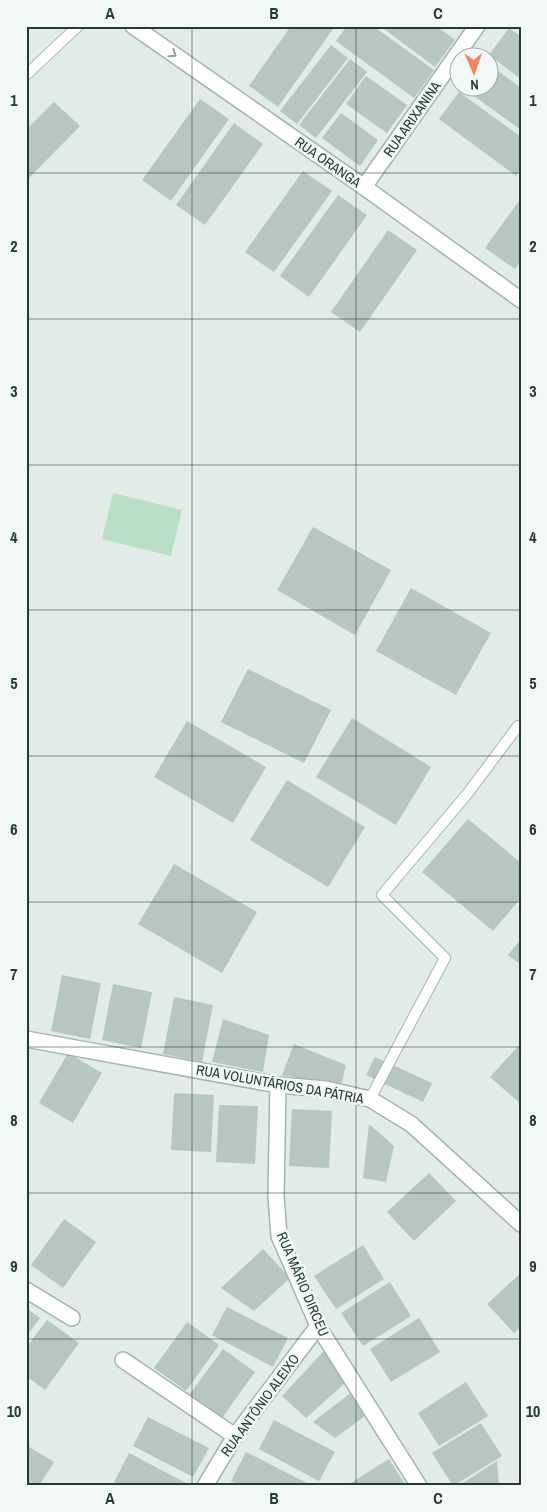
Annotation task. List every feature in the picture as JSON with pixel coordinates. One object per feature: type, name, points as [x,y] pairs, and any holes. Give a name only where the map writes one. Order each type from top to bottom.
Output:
[{"type":"street","name":"RUA ORANGA","points":[[133,26],[364,187],[521,300]]},
{"type":"street","name":"RUA ARIXANINA","points":[[364,187],[477,26]]},
{"type":"street","name":"RUA VOLUNTÁRIOS DA PÁTRIA","points":[[26,1039],[278,1085],[326,1089],[370,1099],[410,1124],[521,1224]]},
{"type":"street","name":"RUA MÁRIO DIRCEU","points":[[278,1085],[276,1196],[279,1236],[318,1326],[419,1486]]},
{"type":"street","points":[[26,1290],[72,1318]]},
{"type":"street","name":"RUA ANTÔNIO ALEIXO","points":[[205,1486],[235,1436],[318,1326]]},
{"type":"street","points":[[124,1360],[235,1436]]},
{"type":"lane","points":[[26,75],[78,26]]},
{"type":"lane","points":[[370,1099],[445,958],[382,895],[468,793],[518,726]]},
{"type":"green space","points":[[113,493],[182,510],[171,556],[102,539]]},
{"type":"building","points":[[291,26],[335,26],[278,107],[249,86]]},
{"type":"building","points":[[347,26],[373,26],[434,70],[414,98],[336,41]]},
{"type":"building","points":[[380,26],[436,26],[455,40],[435,67]]},
{"type":"building","points":[[509,28],[521,37],[521,79],[500,63],[500,48],[494,48]]},
{"type":"building","points":[[331,45],[348,58],[297,124],[280,111]]},
{"type":"building","points":[[350,59],[367,72],[316,138],[299,125]]},
{"type":"building","points":[[500,72],[521,88],[521,130],[477,98],[500,98]]},
{"type":"building","points":[[366,76],[407,105],[387,133],[346,104]]},
{"type":"building","points":[[455,98],[467,98],[521,137],[521,170],[516,176],[439,119]]},
{"type":"building","points":[[200,99],[229,119],[171,201],[142,180]]},
{"type":"building","points":[[54,102],[80,126],[26,181],[26,130]]},
{"type":"building","points":[[341,113],[378,140],[360,166],[322,138]]},
{"type":"building","points":[[234,123],[263,144],[205,225],[176,205]]},
{"type":"building","points":[[303,171],[332,191],[274,272],[245,252]]},
{"type":"building","points":[[338,195],[367,215],[309,297],[280,276]]},
{"type":"building","points":[[519,201],[521,202],[521,261],[515,269],[485,248]]},
{"type":"building","points":[[388,230],[417,250],[360,332],[331,312]]},
{"type":"building","points":[[313,527],[391,570],[355,635],[277,590]]},
{"type":"building","points":[[411,588],[491,633],[456,695],[376,651]]},
{"type":"building","points":[[248,669],[331,710],[304,763],[221,722]]},
{"type":"building","points":[[352,718],[431,767],[396,825],[316,777]]},
{"type":"building","points":[[187,721],[266,767],[233,823],[154,777]]},
{"type":"building","points":[[287,780],[365,827],[328,887],[250,840]]},
{"type":"building","points":[[468,819],[521,863],[521,898],[493,931],[422,872]]},
{"type":"building","points":[[174,864],[257,912],[222,973],[138,924]]},
{"type":"building","points":[[521,939],[521,965],[508,955]]},
{"type":"building","points":[[62,975],[101,983],[90,1039],[51,1031]]},
{"type":"building","points":[[113,984],[152,992],[141,1048],[102,1040]]},
{"type":"building","points":[[174,997],[213,1005],[202,1062],[163,1054]]},
{"type":"building","points":[[223,1019],[269,1035],[263,1072],[212,1062]]},
{"type":"building","points":[[521,1043],[521,1104],[490,1077]]},
{"type":"building","points":[[294,1044],[346,1065],[341,1086],[282,1075]]},
{"type":"building","points":[[68,1053],[102,1073],[73,1123],[39,1103]]},
{"type":"building","points":[[375,1057],[432,1083],[423,1102],[366,1075]]},
{"type":"building","points":[[174,1093],[214,1095],[211,1152],[171,1150]]},
{"type":"building","points":[[219,1105],[258,1106],[255,1164],[216,1162]]},
{"type":"building","points":[[292,1109],[332,1111],[329,1168],[289,1166]]},
{"type":"building","points":[[369,1124],[394,1146],[386,1182],[363,1178]]},
{"type":"building","points":[[429,1173],[456,1201],[414,1241],[387,1212]]},
{"type":"building","points":[[64,1219],[96,1242],[63,1288],[31,1265]]},
{"type":"building","points":[[363,1245],[384,1279],[336,1309],[314,1276]]},
{"type":"building","points":[[263,1249],[290,1278],[254,1311],[221,1288]]},
{"type":"building","points":[[521,1273],[521,1327],[514,1333],[487,1304]]},
{"type":"building","points":[[390,1282],[411,1316],[363,1346],[341,1313]]},
{"type":"building","points":[[227,1307],[288,1338],[273,1367],[212,1335]]},
{"type":"building","points":[[26,1308],[40,1318],[26,1337]]},
{"type":"building","points":[[419,1318],[440,1352],[391,1382],[370,1349]]},
{"type":"building","points":[[47,1320],[79,1343],[45,1390],[26,1376],[26,1348]]},
{"type":"building","points":[[187,1322],[219,1345],[186,1391],[154,1368]]},
{"type":"building","points":[[223,1349],[255,1372],[222,1418],[189,1395]]},
{"type":"building","points":[[324,1351],[345,1383],[306,1418],[282,1396]]},
{"type":"building","points":[[466,1382],[488,1416],[439,1446],[418,1413]]},
{"type":"building","points":[[352,1392],[365,1416],[335,1438],[313,1422]]},
{"type":"building","points":[[148,1417],[209,1448],[193,1477],[133,1446]]},
{"type":"building","points":[[274,1420],[335,1452],[319,1481],[259,1449]]},
{"type":"building","points":[[481,1423],[502,1456],[453,1486],[432,1453]]},
{"type":"building","points":[[26,1445],[54,1462],[39,1486],[26,1486]]},
{"type":"building","points":[[246,1452],[307,1483],[305,1486],[241,1486],[231,1481]]},
{"type":"building","points":[[129,1453],[192,1486],[121,1486],[114,1482]]},
{"type":"building","points":[[389,1459],[406,1486],[346,1486]]},
{"type":"building","points":[[497,1461],[499,1486],[458,1486]]}]
